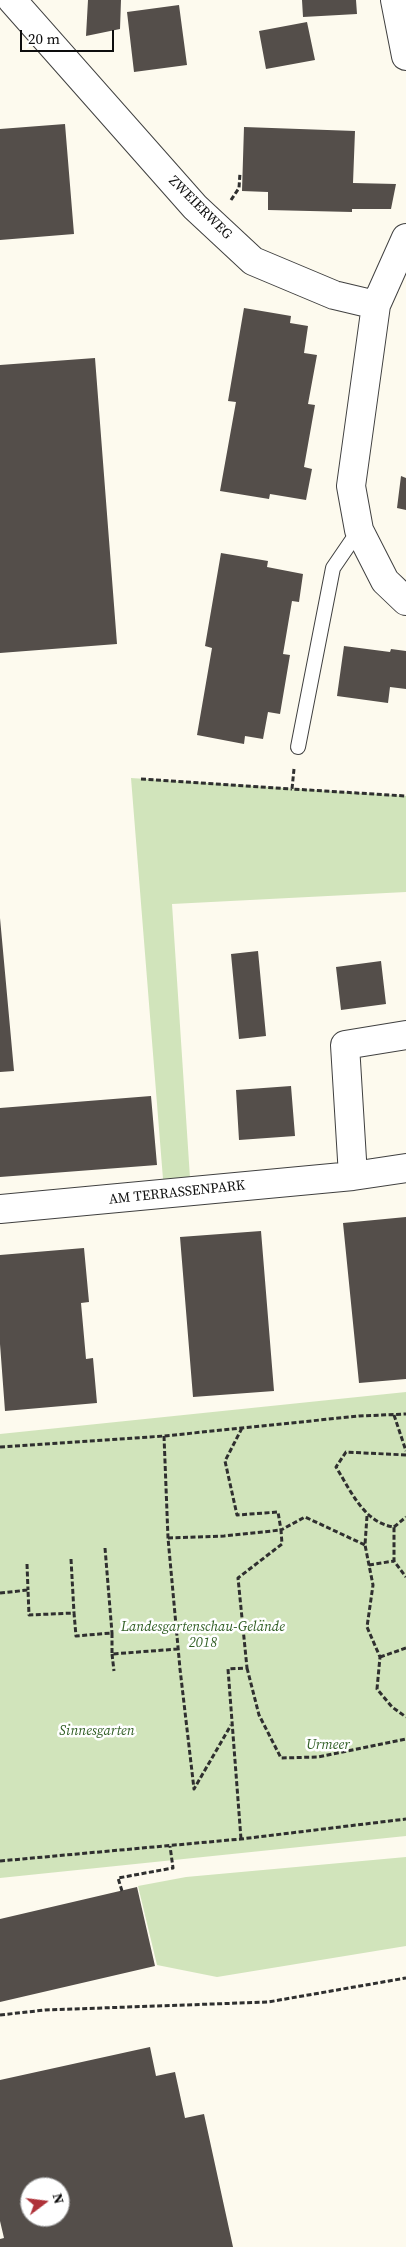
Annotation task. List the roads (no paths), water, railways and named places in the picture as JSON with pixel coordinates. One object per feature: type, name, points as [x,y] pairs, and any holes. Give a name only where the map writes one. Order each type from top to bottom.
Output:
[{"type":"street","name":"ZWEIERWEG","points":[[12,0],[195,207],[253,261],[334,295],[376,305]]},
{"type":"street","points":[[394,0],[406,56]]},
{"type":"street","points":[[406,238],[376,305],[351,486],[359,530],[385,580],[406,601]]},
{"type":"street","points":[[353,1176],[345,1045],[406,1035]]},
{"type":"street","name":"AM TERRASSENPARK","points":[[0,1209],[353,1176],[406,1168]]},
{"type":"lane","points":[[298,747],[333,568],[359,530]]},
{"type":"park label","name":"Landesgartenschau-Gelände 2018","points":[[203,1635]]},
{"type":"park label","name":"Sinnesgarten","points":[[97,1731]]},
{"type":"park label","name":"Urmeer","points":[[328,1745]]}]
